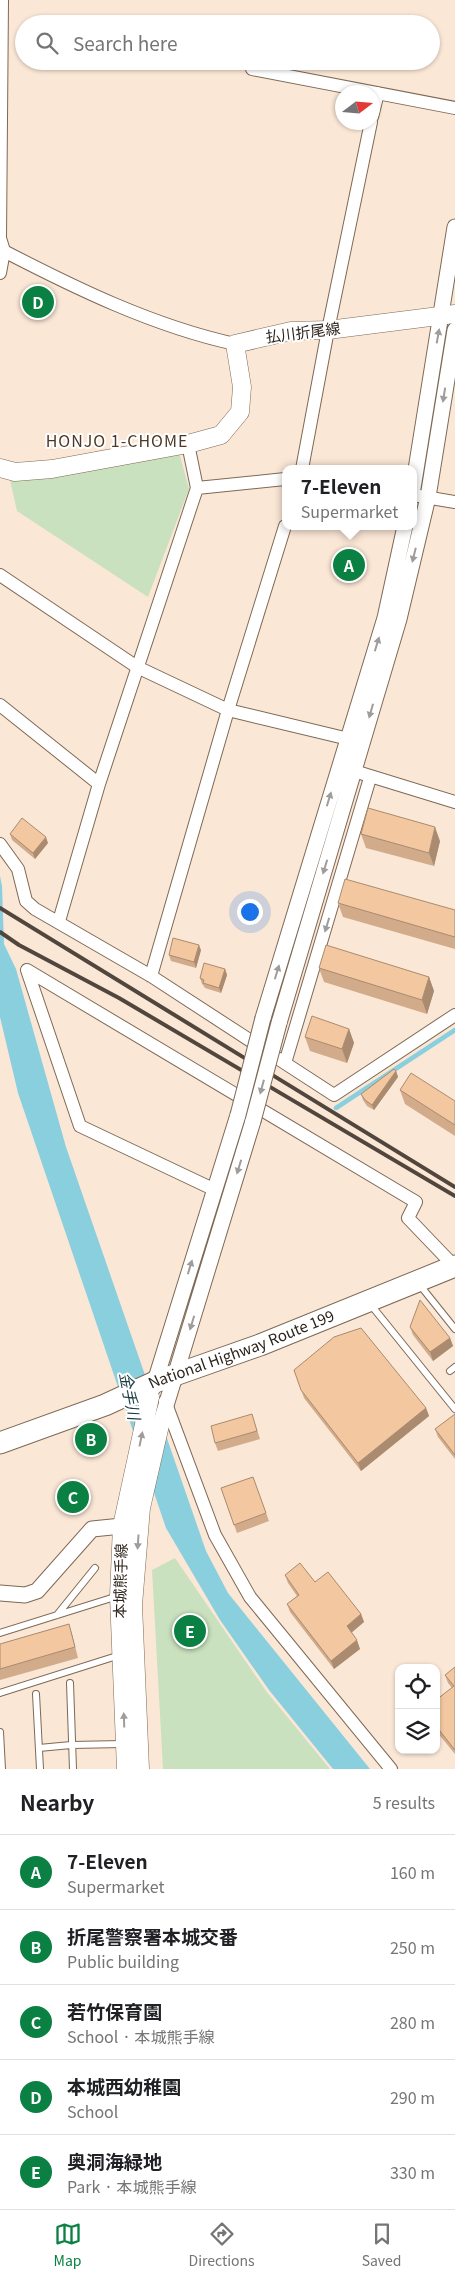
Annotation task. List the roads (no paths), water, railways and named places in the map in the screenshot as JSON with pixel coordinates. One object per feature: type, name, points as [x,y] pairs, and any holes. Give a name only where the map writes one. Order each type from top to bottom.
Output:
[{"type":"highway","name":"National Highway Route 199","points":[[0,1443],[105,1405],[157,1394],[176,1375],[260,1345],[367,1300],[455,1266]]},
{"type":"main road","name":"払川折尾線","points":[[235,344],[291,331],[328,330],[448,315]]},
{"type":"main road","points":[[0,468],[15,472],[52,469],[188,444],[221,435],[240,412],[242,387],[235,344]]},
{"type":"main road","name":"本城熊手線","points":[[126,1769],[132,1744],[122,1526],[132,1482],[157,1394]]},
{"type":"main road","name":"本城熊手線","points":[[126,1597],[160,1425]]},
{"type":"main road","name":"本城熊手線","points":[[132,1744],[140,1769]]},
{"type":"street","points":[[0,273],[2,250],[0,238],[2,0]]},
{"type":"street","points":[[252,70],[335,85]]},
{"type":"street","points":[[380,93],[455,108]]},
{"type":"street","points":[[303,465],[328,330],[369,130]]},
{"type":"street","points":[[417,468],[448,315],[455,227]]},
{"type":"street","points":[[2,250],[122,308],[202,336],[235,344]]},
{"type":"street","points":[[417,513],[455,330]]},
{"type":"street","points":[[59,921],[99,784],[197,488],[188,444]]},
{"type":"street","points":[[197,488],[282,479]]},
{"type":"street","points":[[420,496],[455,502]]},
{"type":"street","points":[[151,976],[228,710],[284,530]]},
{"type":"street","points":[[160,1425],[157,1394],[214,1189],[238,1115],[263,1018],[385,618],[404,530]]},
{"type":"street","points":[[176,1375],[253,1121],[279,1023],[398,619],[414,530]]},
{"type":"street","points":[[0,575],[137,667],[228,710],[347,740],[362,742]]},
{"type":"street","points":[[0,705],[99,784]]},
{"type":"street","points":[[354,771],[370,778],[455,802]]},
{"type":"street","points":[[286,1064],[370,778]]},
{"type":"street","points":[[0,844],[18,869],[26,901],[35,909],[59,921],[151,976],[334,1095],[455,1015]]},
{"type":"street","points":[[214,1189],[80,1126],[27,970],[416,1202],[408,1218],[455,1266]]},
{"type":"street","points":[[157,1394],[215,1536],[250,1597],[391,1769]]},
{"type":"street","points":[[0,1593],[25,1595],[37,1591],[92,1529],[122,1526]]},
{"type":"lane","points":[[417,1281],[455,1329]]},
{"type":"lane","points":[[367,1300],[455,1409]]},
{"type":"lane","points":[[56,1617],[95,1568]]},
{"type":"lane","points":[[0,1633],[126,1597]]},
{"type":"lane","points":[[0,1693],[129,1656]]},
{"type":"lane","points":[[70,1683],[73,1769]]},
{"type":"lane","points":[[36,1694],[40,1769]]},
{"type":"lane","points":[[0,1732],[2,1769]]},
{"type":"lane","points":[[38,1748],[72,1745],[132,1744]]},
{"type":"water","name":"金手川","points":[[0,876],[4,944],[16,969],[66,1147],[206,1551],[228,1593],[370,1769],[333,1769],[269,1690],[220,1620],[166,1528],[18,1093],[0,1017]]},
{"type":"waterway","points":[[336,1108],[455,1030]]},
{"type":"railway","points":[[0,908],[455,1187]]},
{"type":"railway","points":[[0,932],[19,945],[119,998],[455,1196]]},
{"type":"place","name":"本城西幼稚園","points":[[38,302]]},
{"type":"place","name":"7-Eleven","points":[[349,565]]},
{"type":"place","name":"折尾警察署本城交番","points":[[91,1439]]},
{"type":"place","name":"若竹保育園","points":[[73,1497]]},
{"type":"place","name":"奥洞海緑地","points":[[190,1631]]},
{"type":"district","name":"HONJO 1-CHOME","points":[[117,441]]}]
